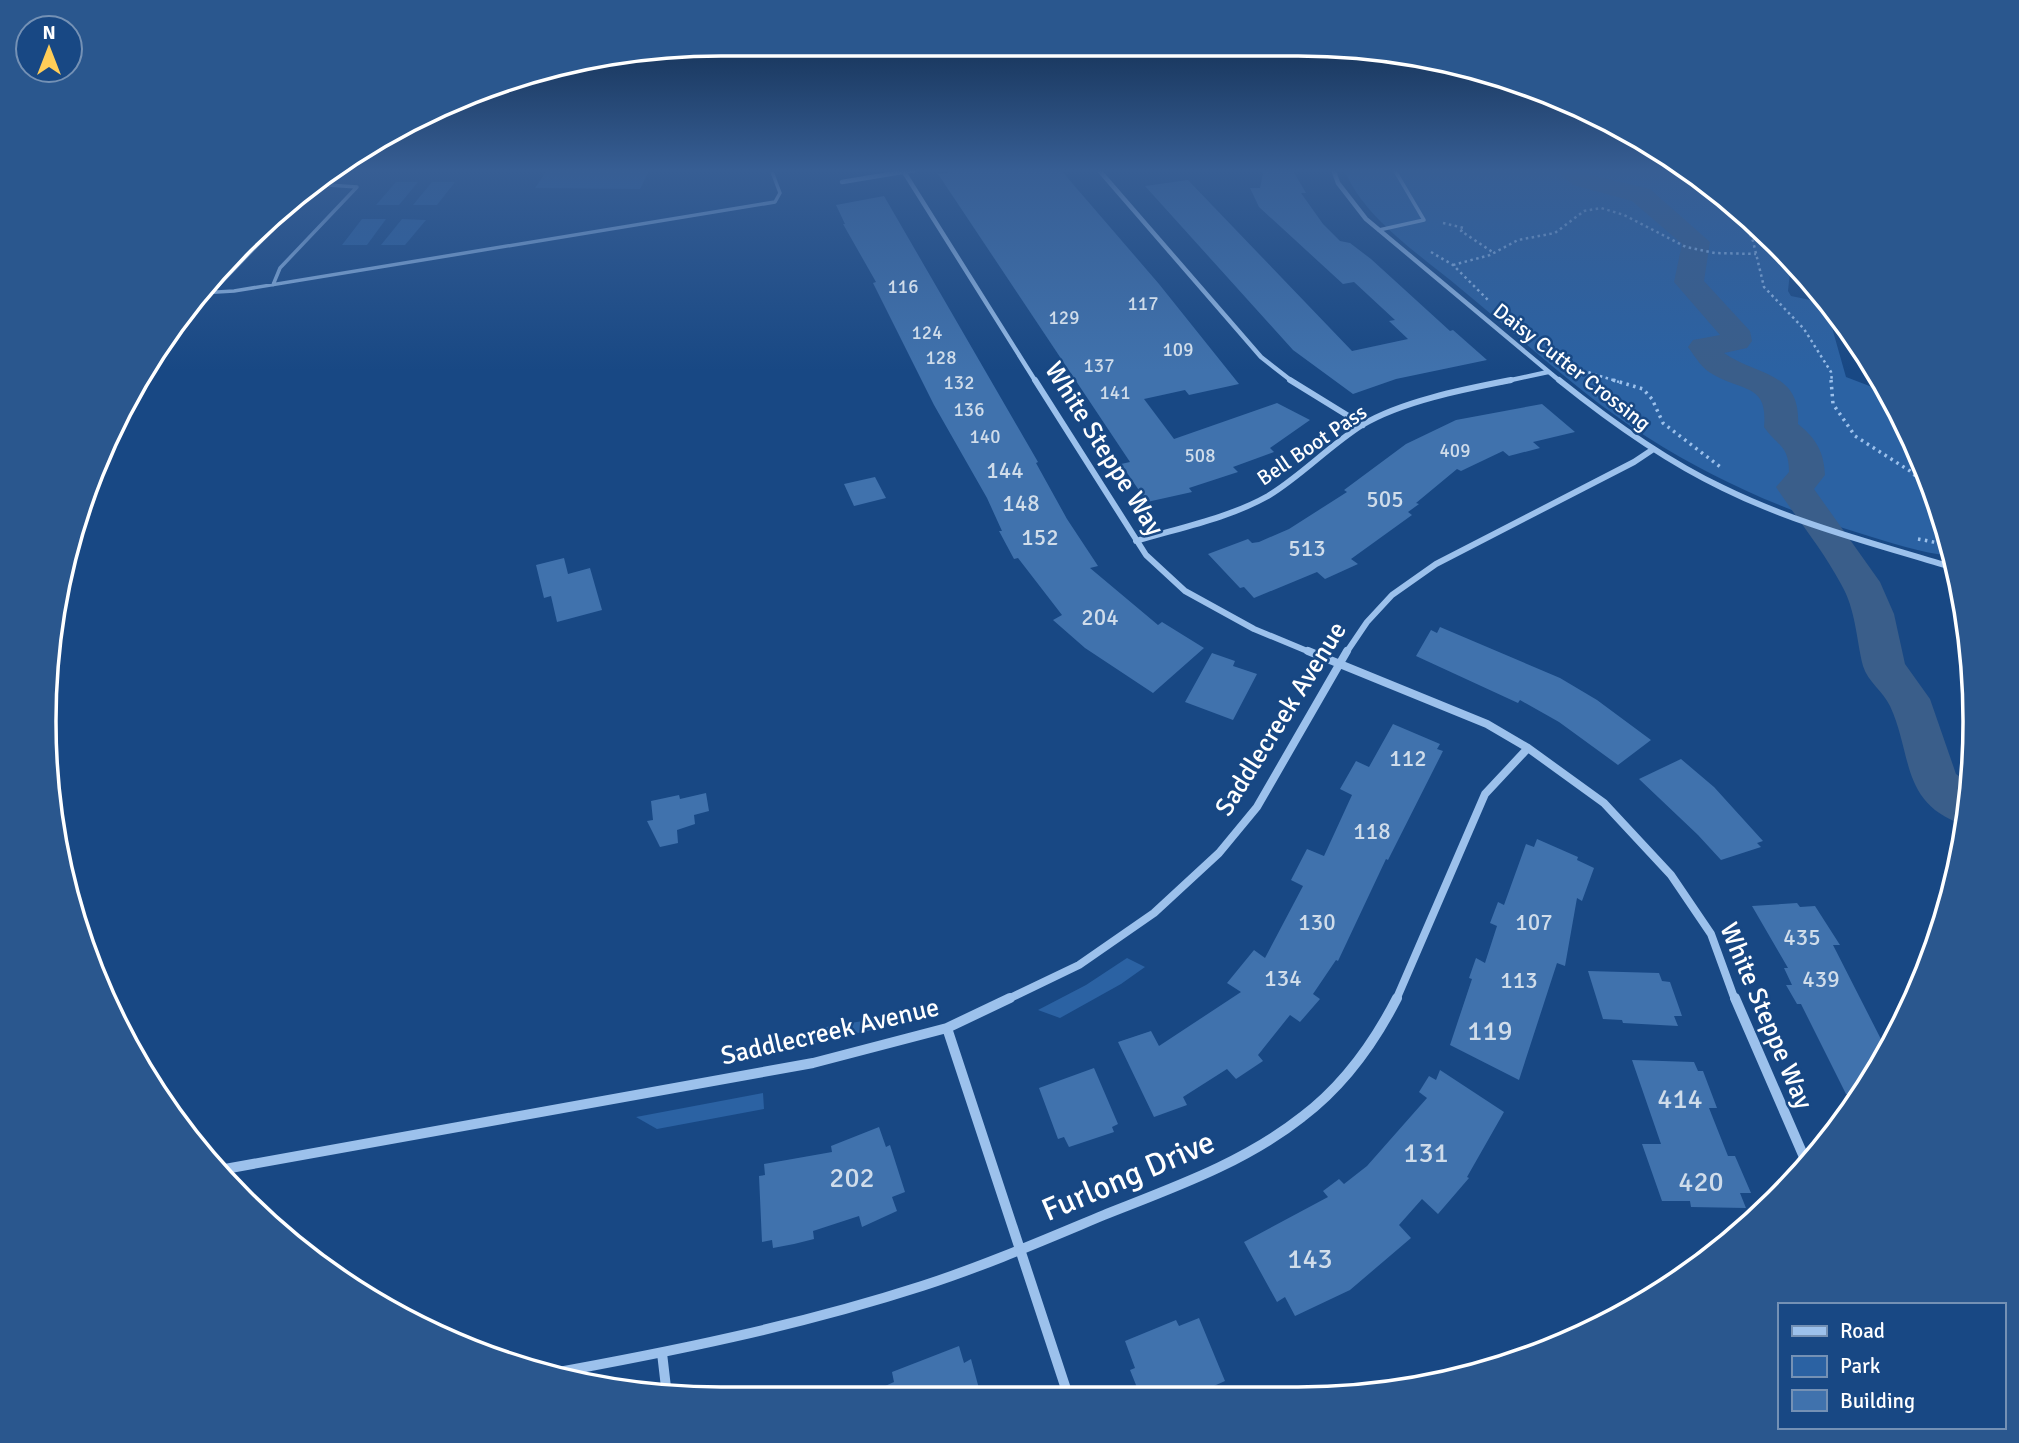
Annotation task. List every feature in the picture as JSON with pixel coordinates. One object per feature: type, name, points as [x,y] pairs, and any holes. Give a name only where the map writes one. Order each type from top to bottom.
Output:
[{"type":"street","name":"White Steppe Way","points":[[944,236],[1136,541],[1146,555],[1185,591],[1254,629],[1463,714],[1528,747],[1604,803],[1671,875],[1712,934],[1738,1007],[1803,1154]]},
{"type":"street","points":[[1156,236],[1261,357],[1284,376],[1363,425]]},
{"type":"street","name":"Daisy Cutter Crossing","points":[[1387,236],[1548,372],[1652,450],[1721,488],[1769,509],[1851,539],[1944,565]]},
{"type":"street","name":"Bell Boot Pass","points":[[1136,541],[1215,517],[1267,496],[1363,425],[1453,392],[1548,372]]},
{"type":"street","name":"Saddlecreek Avenue","points":[[229,1168],[813,1063],[947,1028],[1079,965],[1154,912],[1219,853],[1264,796],[1337,665],[1367,622],[1392,595],[1436,564],[1634,462],[1652,450]]},
{"type":"street","name":"Furlong Drive","points":[[571,1369],[662,1353],[897,1294],[1020,1248],[1233,1161],[1300,1120],[1353,1068],[1400,997],[1485,794],[1528,747]]},
{"type":"street","points":[[947,1028],[1065,1387]]},
{"type":"street","points":[[662,1353],[666,1385]]},
{"type":"lane","points":[[273,285],[280,268],[310,236]]},
{"type":"lane","points":[[213,293],[567,236]]},
{"type":"lane","points":[[227,277],[263,240]]},
{"type":"path","points":[[1466,236],[1495,253]]},
{"type":"path","points":[[1454,265],[1495,253],[1521,239],[1546,236]]},
{"type":"path","points":[[1659,236],[1695,250],[1717,254],[1756,254]]},
{"type":"path","points":[[1750,236],[1764,287],[1804,329],[1831,372],[1833,404],[1843,420],[1855,436],[1915,476]]},
{"type":"path","points":[[1550,353],[1578,369],[1643,389],[1652,398],[1663,423],[1728,472]]},
{"type":"path","points":[[1912,538],[1938,543]]},
{"type":"green space","points":[[349,236],[373,236],[367,245],[342,245]]},
{"type":"green space","points":[[388,236],[412,236],[405,245],[381,245]]},
{"type":"green space","points":[[1397,236],[1752,236],[1790,274],[1788,291],[1791,296],[1812,300],[1831,324],[1846,377],[1874,389],[1912,467],[1928,508],[1941,554],[1905,547],[1804,515],[1724,480],[1672,452],[1623,421],[1575,385]]},
{"type":"green space","points":[[1127,958],[1145,967],[1121,984],[1060,1018],[1038,1010],[1086,985]]},
{"type":"green space","points":[[863,1021],[882,1028],[771,1051],[814,1029]]},
{"type":"green space","points":[[763,1093],[764,1109],[657,1129],[636,1117]]},
{"type":"building","points":[[850,236],[907,236],[1038,462],[1036,463],[1067,519],[1098,566],[1090,568],[1158,625],[1162,622],[1204,648],[1153,693],[1085,648],[1053,620],[1062,615],[1018,558],[1014,559],[999,531],[1002,531],[987,498],[934,405],[873,283],[876,282]]},
{"type":"building","points":[[980,236],[1118,236],[1239,384],[1189,395],[1185,390],[1144,399],[1174,439],[1277,403],[1310,420],[1270,448],[1274,452],[1233,467],[1238,472],[1189,488],[1192,492],[1147,502],[1121,464],[1130,462]]},
{"type":"building","points":[[1190,236],[1242,236],[1352,351],[1408,339],[1389,321],[1395,320],[1354,282],[1343,284],[1291,236],[1335,236],[1340,241],[1350,243],[1487,360],[1396,379],[1353,394],[1293,350]]},
{"type":"building","points":[[1542,404],[1575,432],[1533,442],[1540,448],[1509,456],[1503,451],[1461,471],[1457,469],[1416,503],[1419,504],[1408,512],[1412,515],[1351,559],[1358,564],[1325,579],[1317,572],[1254,598],[1244,587],[1240,588],[1208,554],[1248,539],[1252,543],[1259,542],[1289,529],[1347,492],[1344,490],[1406,444],[1456,420]]},
{"type":"building","points":[[875,477],[886,498],[854,506],[844,484]]},
{"type":"building","points":[[564,558],[568,574],[590,568],[602,610],[557,622],[551,596],[544,598],[536,565]]},
{"type":"building","points":[[1440,627],[1560,678],[1597,700],[1651,740],[1618,765],[1559,722],[1520,700],[1518,703],[1416,656],[1431,630],[1437,633]]},
{"type":"building","points":[[1212,653],[1235,661],[1233,666],[1257,674],[1233,720],[1185,702]]},
{"type":"building","points":[[1393,724],[1440,744],[1437,749],[1443,751],[1388,860],[1386,859],[1338,961],[1336,960],[1313,994],[1320,999],[1300,1022],[1290,1015],[1258,1055],[1263,1061],[1236,1079],[1227,1069],[1183,1097],[1187,1105],[1154,1117],[1118,1042],[1151,1031],[1159,1046],[1241,992],[1227,983],[1254,950],[1265,958],[1303,886],[1291,880],[1307,849],[1324,856],[1352,795],[1340,789],[1356,761],[1369,767]]},
{"type":"building","points":[[1681,759],[1714,787],[1763,841],[1757,843],[1761,847],[1721,860],[1639,779]]},
{"type":"building","points":[[706,793],[709,811],[694,815],[695,824],[677,830],[678,843],[660,847],[647,821],[653,820],[651,801],[679,795],[680,799]]},
{"type":"building","points":[[1537,839],[1578,857],[1577,860],[1594,868],[1582,901],[1577,898],[1565,966],[1557,963],[1519,1080],[1450,1045],[1472,979],[1469,978],[1476,958],[1485,963],[1497,926],[1490,923],[1498,902],[1504,905],[1526,844],[1534,847]]},
{"type":"building","points":[[1797,903],[1800,907],[1815,906],[1840,945],[1833,945],[1881,1040],[1849,1094],[1846,1094],[1801,1004],[1797,1004],[1786,985],[1792,985],[1784,968],[1788,968],[1752,906]]},
{"type":"building","points":[[1588,971],[1659,973],[1662,981],[1670,982],[1682,1016],[1674,1016],[1678,1026],[1623,1023],[1622,1020],[1603,1019]]},
{"type":"building","points":[[1632,1060],[1694,1062],[1698,1071],[1703,1071],[1717,1108],[1709,1108],[1728,1156],[1735,1156],[1751,1193],[1740,1193],[1746,1208],[1691,1207],[1690,1201],[1662,1201],[1642,1144],[1661,1144]]},
{"type":"building","points":[[1094,1068],[1118,1124],[1112,1127],[1114,1132],[1069,1147],[1064,1137],[1058,1139],[1039,1088]]},
{"type":"building","points":[[1440,1070],[1504,1112],[1467,1177],[1469,1178],[1438,1214],[1422,1199],[1399,1225],[1411,1238],[1350,1290],[1295,1316],[1285,1297],[1277,1302],[1244,1242],[1328,1197],[1323,1191],[1339,1179],[1344,1184],[1367,1166],[1427,1098],[1419,1092],[1429,1076],[1436,1080]]},
{"type":"building","points":[[879,1127],[886,1147],[890,1145],[905,1192],[892,1197],[897,1211],[862,1227],[859,1216],[813,1231],[814,1239],[794,1244],[773,1248],[772,1240],[762,1242],[759,1176],[765,1175],[764,1164],[832,1152],[831,1146]]},
{"type":"building","points":[[1199,1318],[1225,1381],[1212,1387],[1137,1387],[1130,1370],[1135,1368],[1125,1341],[1176,1320],[1179,1326]]},
{"type":"building","points":[[959,1346],[964,1363],[971,1359],[979,1387],[883,1387],[894,1382],[892,1372]]},
{"type":"waterway","points":[[1689,236],[1696,242],[1689,282],[1735,331],[1736,341],[1704,347],[1712,360],[1754,379],[1777,395],[1782,408],[1781,427],[1798,442],[1806,458],[1807,475],[1794,487],[1860,582],[1874,614],[1885,669],[1909,699],[1937,785],[1958,800]]}]
